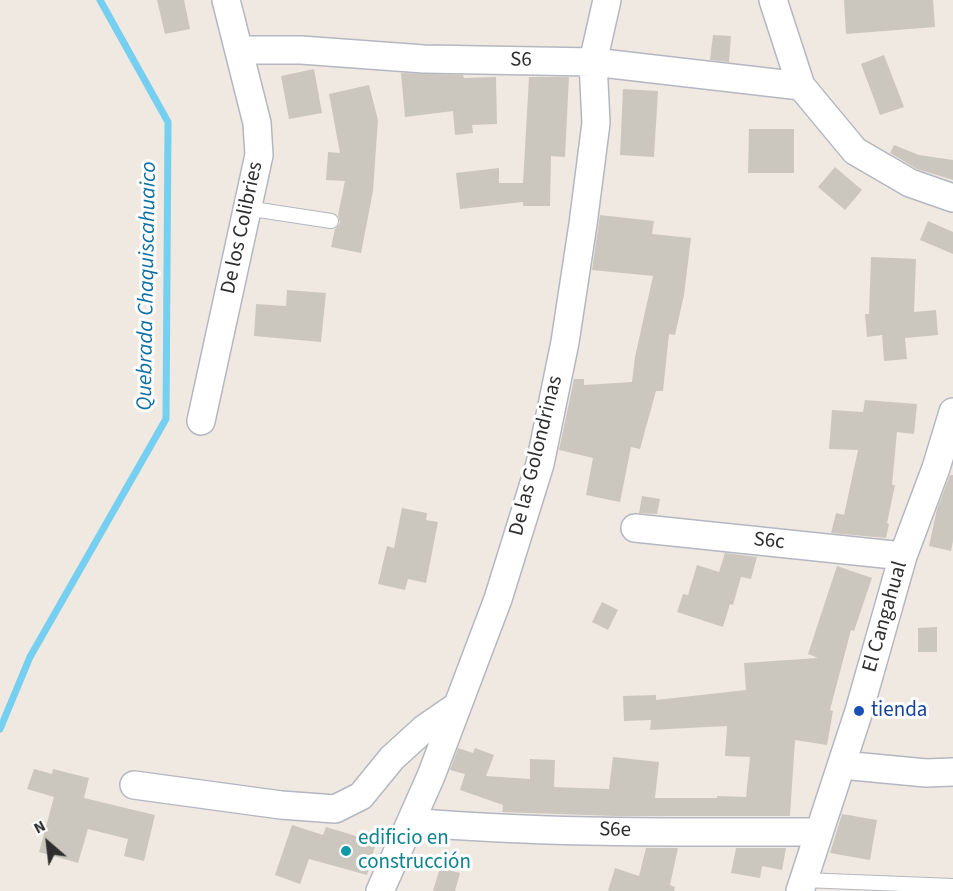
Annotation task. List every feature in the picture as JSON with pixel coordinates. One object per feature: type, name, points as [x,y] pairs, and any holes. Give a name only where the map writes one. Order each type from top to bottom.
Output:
[{"type":"street","name":"De los Colibries","points":[[201,421],[259,155],[257,123],[226,0]]},
{"type":"street","name":"De las Golondrinas","points":[[380,891],[431,776],[498,599],[542,453],[565,342],[583,224],[596,123],[593,62],[607,0]]},
{"type":"street","points":[[773,0],[801,86],[855,151],[910,183],[953,198]]},
{"type":"street","name":"S6","points":[[239,50],[301,50],[424,58],[593,62],[801,86]]},
{"type":"street","name":"El Cangahual","points":[[802,886],[842,765],[903,556],[944,469],[953,412]]},
{"type":"street","name":"S6c","points":[[635,528],[903,556]]},
{"type":"street","points":[[134,785],[281,805],[335,809],[361,796],[392,758],[425,728],[457,706]]},
{"type":"street","points":[[842,765],[926,773],[953,772]]},
{"type":"street","name":"S6e","points":[[411,822],[459,826],[610,831],[819,832]]},
{"type":"lane","points":[[246,208],[331,221]]},
{"type":"lane","points":[[802,886],[953,886]]},
{"type":"building","points":[[157,0],[184,0],[190,29],[165,34]]},
{"type":"building","points":[[844,0],[933,0],[935,27],[846,34]]},
{"type":"building","points":[[713,35],[731,36],[729,62],[710,60]]},
{"type":"building","points":[[884,55],[904,107],[880,115],[861,64]]},
{"type":"building","points":[[314,69],[322,113],[289,119],[281,76]]},
{"type":"building","points":[[401,73],[463,75],[464,78],[496,77],[497,124],[472,125],[473,133],[455,135],[453,111],[405,117]]},
{"type":"building","points":[[529,77],[569,77],[565,157],[551,156],[550,206],[523,206],[523,202],[460,209],[456,173],[499,168],[499,183],[523,183]]},
{"type":"building","points":[[369,85],[378,120],[373,191],[361,253],[331,247],[335,229],[340,223],[338,215],[345,181],[326,180],[328,152],[340,153],[329,94]]},
{"type":"building","points":[[623,89],[658,91],[654,157],[620,155]]},
{"type":"building","points":[[749,129],[794,129],[794,173],[748,173]]},
{"type":"building","points":[[894,145],[919,155],[953,160],[953,180],[917,169],[890,153]]},
{"type":"building","points":[[835,167],[862,190],[845,210],[818,187]]},
{"type":"building","points":[[600,215],[654,221],[652,234],[691,238],[684,295],[675,335],[669,334],[663,391],[656,391],[640,449],[631,447],[620,502],[586,495],[593,458],[559,450],[574,379],[584,379],[584,385],[632,382],[635,357],[653,276],[592,270]]},
{"type":"building","points":[[928,221],[953,232],[953,254],[920,240]]},
{"type":"building","points":[[871,257],[916,259],[914,312],[936,310],[938,335],[905,338],[907,359],[884,361],[882,335],[867,337],[865,314],[869,314]]},
{"type":"building","points":[[287,290],[326,293],[321,342],[254,336],[256,304],[286,306]]},
{"type":"building","points":[[865,400],[917,404],[914,434],[897,432],[892,485],[895,485],[886,538],[831,533],[836,513],[844,515],[858,450],[829,449],[832,410],[863,412]]},
{"type":"building","points":[[950,475],[953,475],[951,551],[929,546],[937,509]]},
{"type":"building","points":[[642,496],[660,499],[657,514],[639,513]]},
{"type":"building","points":[[402,508],[427,513],[426,520],[438,522],[426,583],[408,579],[405,590],[378,584],[387,546],[394,548]]},
{"type":"building","points":[[725,553],[757,557],[751,579],[741,577],[733,605],[730,604],[723,627],[677,612],[683,594],[688,595],[697,565],[719,572]]},
{"type":"building","points":[[837,566],[872,578],[854,631],[851,630],[830,710],[833,711],[827,745],[795,740],[790,816],[615,816],[502,812],[503,805],[460,790],[465,774],[450,770],[458,748],[473,753],[475,748],[494,755],[486,776],[530,779],[530,759],[555,760],[554,787],[609,789],[613,757],[659,762],[655,798],[746,797],[750,757],[725,756],[727,726],[650,730],[651,720],[624,721],[623,696],[656,695],[656,700],[746,690],[744,663],[818,658],[808,654]]},
{"type":"building","points":[[602,602],[618,610],[608,630],[592,622]]},
{"type":"building","points":[[937,627],[937,652],[918,652],[918,628]]},
{"type":"building","points":[[34,769],[52,774],[53,769],[89,778],[84,798],[155,815],[144,861],[124,856],[128,839],[88,829],[78,863],[39,852],[54,797],[27,789]]},
{"type":"building","points":[[842,814],[877,820],[870,860],[830,853]]},
{"type":"building","points":[[292,825],[323,835],[326,827],[376,842],[367,875],[309,859],[300,884],[275,875]]},
{"type":"building","points":[[646,848],[678,848],[670,885],[675,887],[674,891],[608,891],[615,868],[639,876]]},
{"type":"building","points":[[736,848],[786,848],[782,870],[762,866],[760,878],[731,873]]},
{"type":"building","points":[[440,868],[460,873],[455,891],[433,891]]},
{"type":"waterway","name":"Quebrada Chaquiscahuaico","points":[[0,729],[30,657],[166,419],[168,122],[100,0]]},
{"type":"place","name":"tienda","points":[[859,711]]},
{"type":"place","name":"edificio en construcción","points":[[346,851]]}]
